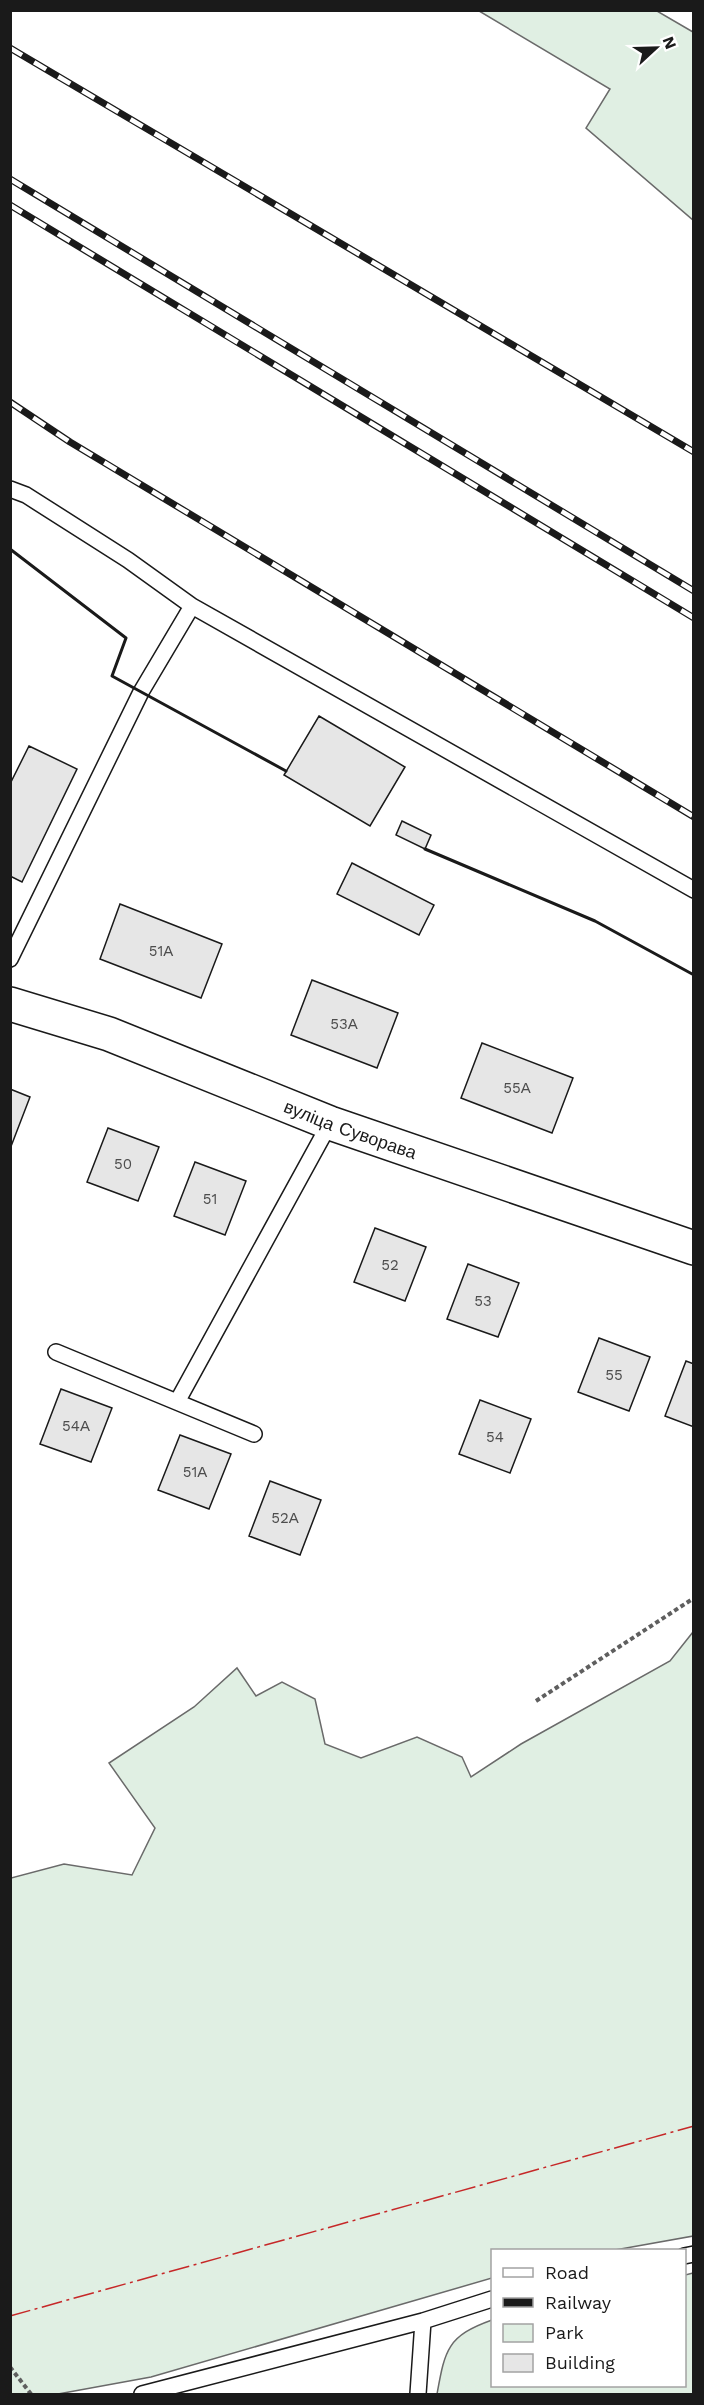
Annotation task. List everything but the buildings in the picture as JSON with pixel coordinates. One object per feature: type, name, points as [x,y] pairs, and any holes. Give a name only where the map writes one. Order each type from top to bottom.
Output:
[{"type":"street","name":"вуліца Суворава","points":[[10,1004],[109,1034],[330,1123],[693,1248]]},
{"type":"lane","points":[[10,489],[26,495],[128,560],[192,606],[693,890]]},
{"type":"lane","points":[[10,959],[141,692],[192,606]]},
{"type":"lane","points":[[177,1402],[330,1123]]},
{"type":"lane","points":[[56,1352],[254,1434]]},
{"type":"lane","points":[[142,2394],[423,2321],[491,2299]]},
{"type":"lane","points":[[418,2394],[423,2321]]},
{"type":"path","points":[[536,1701],[693,1598]]},
{"type":"path","points":[[10,2367],[31,2394]]},
{"type":"green space","points":[[479,11],[657,11],[693,32],[693,220],[586,128],[610,89]]},
{"type":"green space","points":[[693,1632],[693,2236],[621,2249],[491,2249],[491,2278],[151,2377],[58,2394],[11,2394],[11,1878],[64,1864],[132,1875],[155,1828],[109,1763],[194,1707],[237,1668],[256,1696],[282,1682],[315,1699],[325,1744],[361,1758],[417,1737],[462,1757],[471,1777],[521,1744],[670,1661]]},
{"type":"green space","points":[[693,2273],[693,2394],[437,2394],[446,2355],[451,2346],[466,2332],[491,2320],[491,2387],[686,2387],[686,2275]]},
{"type":"railway","points":[[10,48],[694,452]]},
{"type":"railway","points":[[10,179],[694,591]]},
{"type":"railway","points":[[10,205],[694,618]]},
{"type":"railway","points":[[10,402],[70,442],[694,817]]},
{"type":"wall","points":[[10,549],[126,638],[112,676],[286,771]]},
{"type":"wall","points":[[425,849],[595,921],[694,975]]},
{"type":"power","points":[[10,2316],[694,2126]]}]
